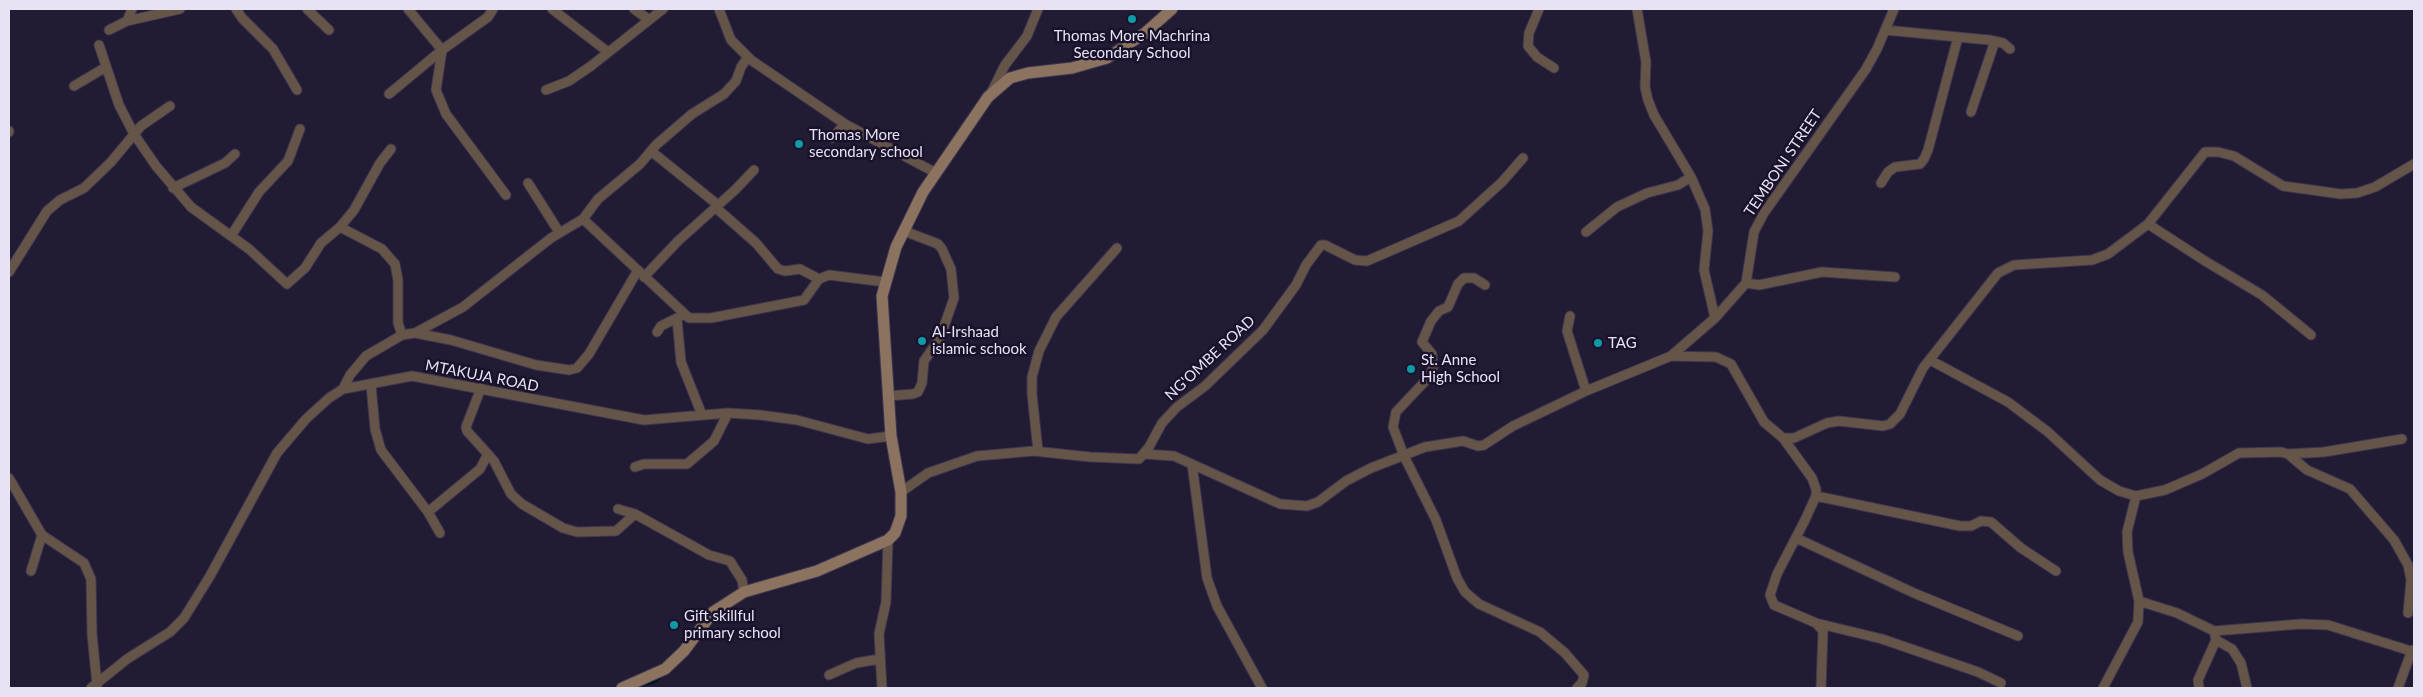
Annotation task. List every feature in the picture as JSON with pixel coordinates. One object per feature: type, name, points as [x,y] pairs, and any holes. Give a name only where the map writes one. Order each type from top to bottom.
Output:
[{"type":"street","points":[[127,21],[132,9]]},
{"type":"street","points":[[109,30],[127,21],[180,9]]},
{"type":"street","points":[[236,9],[242,18],[273,49],[297,90]]},
{"type":"street","points":[[307,9],[329,30]]},
{"type":"street","points":[[408,9],[442,50],[436,90],[446,114],[506,195]]},
{"type":"street","points":[[389,94],[442,50],[488,17],[493,9]]},
{"type":"street","points":[[552,9],[608,52]]},
{"type":"street","points":[[634,9],[648,19]]},
{"type":"street","points":[[546,90],[569,81],[663,9]]},
{"type":"street","points":[[719,9],[731,40],[748,57],[845,124],[936,173]]},
{"type":"street","points":[[622,688],[665,669],[684,651],[713,612],[744,592],[818,571],[888,540],[895,533],[902,516],[901,492],[891,436],[888,396],[882,296],[885,282],[896,247],[923,192],[1027,36],[1038,9]]},
{"type":"street","points":[[988,97],[1010,78],[1028,73],[1072,68],[1107,58],[1145,33],[1172,9]]},
{"type":"street","points":[[1539,9],[1529,33],[1528,46],[1537,57],[1554,68]]},
{"type":"street","points":[[1637,9],[1645,45],[1645,87],[1648,100],[1654,116],[1691,178],[1704,209],[1708,231],[1704,270],[1716,318]]},
{"type":"street","name":"TEMBONI STREET","points":[[1746,283],[1754,232],[1764,213],[1866,69],[1894,9]]},
{"type":"street","points":[[1885,30],[1995,41],[2003,43],[2010,48]]},
{"type":"street","points":[[1881,183],[1888,172],[1895,167],[1920,164],[1924,159],[1958,37]]},
{"type":"street","points":[[1972,112],[1995,41]]},
{"type":"street","points":[[99,45],[119,104],[134,134],[174,188],[190,207],[231,236],[287,284],[304,268],[321,243],[340,227],[354,210],[380,163],[391,149]]},
{"type":"street","points":[[343,389],[350,375],[366,356],[402,335],[415,333],[463,307],[559,232],[583,219],[598,199],[692,114],[724,94],[736,81],[748,57]]},
{"type":"street","points":[[74,86],[106,67]]},
{"type":"street","points":[[9,272],[47,211],[60,200],[84,188],[134,134],[153,116],[170,106]]},
{"type":"street","points":[[832,138],[845,124]]},
{"type":"street","points":[[231,236],[259,192],[288,161],[300,129]]},
{"type":"street","points":[[651,151],[717,206],[756,243],[778,268],[785,271],[800,268],[820,279]]},
{"type":"street","points":[[1783,438],[1794,438],[1827,423],[1839,422],[1883,426],[1890,424],[1900,414],[1923,368],[1998,273],[2014,265],[2092,260],[2108,254],[2148,224],[2205,152],[2218,152],[2234,156],[2282,186],[2341,194],[2358,193],[2375,187],[2414,164]]},
{"type":"street","points":[[174,188],[225,163],[235,154]]},
{"type":"street","name":"NG'OMBE ROAD","points":[[1144,454],[1162,423],[1177,407],[1205,386],[1263,330],[1321,245],[1325,245],[1355,260],[1367,261],[1459,221],[1502,182],[1523,158]]},
{"type":"street","points":[[415,333],[451,340],[536,365],[569,370],[577,368],[589,354],[641,274],[754,170]]},
{"type":"street","points":[[1586,232],[1617,207],[1647,193],[1678,185],[1691,178]]},
{"type":"street","points":[[528,183],[559,232]]},
{"type":"street","points":[[583,219],[641,274],[680,317],[681,362],[702,415]]},
{"type":"street","points":[[2148,224],[2262,295],[2311,335]]},
{"type":"street","points":[[340,227],[382,249],[395,264],[398,280],[398,323],[402,335]]},
{"type":"street","points":[[888,396],[918,392],[922,383],[924,361],[940,338],[954,298],[950,269],[942,249],[938,244],[904,231]]},
{"type":"street","points":[[1038,451],[1032,377],[1039,352],[1056,317],[1118,248]]},
{"type":"street","points":[[901,492],[928,473],[969,458],[1015,451],[1038,451],[1130,460],[1139,459],[1144,454],[1174,456],[1264,498],[1280,504],[1301,506],[1318,502],[1346,481],[1371,468],[1426,447],[1463,441],[1478,446],[1484,445],[1513,426],[1586,391],[1671,356],[1716,318],[1746,283],[1759,284],[1784,281],[1805,274],[1822,272],[1895,276]]},
{"type":"street","points":[[656,332],[661,326],[680,317],[699,320],[804,300],[820,279],[829,275],[885,282]]},
{"type":"street","points":[[1485,285],[1474,278],[1464,278],[1461,280],[1448,307],[1439,311],[1424,332],[1422,342],[1432,354],[1434,367],[1430,376],[1396,412],[1393,419],[1393,427],[1404,456],[1436,520],[1457,578],[1465,592],[1480,604],[1540,632],[1566,654],[1584,674],[1582,683],[1577,688]]},
{"type":"street","points":[[1570,316],[1567,331],[1586,391]]},
{"type":"street","points":[[1671,356],[1716,357],[1732,364],[1764,422],[1783,438],[1812,478],[1816,489],[1816,496],[1770,590],[1771,600],[1774,605],[1816,623],[1882,639],[1978,672],[2001,683]]},
{"type":"street","points":[[1930,360],[2008,402],[2048,432],[2100,480],[2119,491],[2136,496],[2174,486],[2202,474],[2239,453],[2281,452],[2288,454],[2324,452],[2402,439]]},
{"type":"street","name":"MTAKUJA ROAD","points":[[94,687],[127,659],[170,632],[184,618],[210,576],[277,453],[306,419],[329,398],[343,389],[412,376],[481,388],[525,399],[644,420],[728,413],[797,420],[868,439],[891,436]]},
{"type":"street","points":[[371,385],[374,421],[381,450],[428,512],[440,533]]},
{"type":"street","points":[[481,388],[466,427],[469,434],[497,465],[511,494],[534,512],[569,530],[604,533],[616,531],[634,514]]},
{"type":"street","points":[[635,466],[644,464],[687,464],[714,442],[728,413]]},
{"type":"street","points":[[428,512],[480,470],[488,454]]},
{"type":"street","points":[[2288,454],[2307,470],[2350,489],[2394,540],[2408,565],[2411,580],[2408,614]]},
{"type":"street","points":[[1192,464],[1203,560],[1207,578],[1217,606],[1262,688]]},
{"type":"street","points":[[9,478],[42,535],[84,563],[91,580],[94,687]]},
{"type":"street","points":[[1816,496],[1960,526],[1971,526],[1981,521],[1991,522],[2021,548],[2056,571]]},
{"type":"street","points":[[2103,688],[2138,622],[2139,601],[2128,552],[2127,532],[2136,496]]},
{"type":"street","points":[[618,509],[634,514],[709,555],[730,561],[742,580],[744,592]]},
{"type":"street","points":[[31,571],[42,535]]},
{"type":"street","points":[[1796,538],[1914,593],[2018,636]]},
{"type":"street","points":[[882,688],[880,624],[886,602],[888,540]]},
{"type":"street","points":[[2139,601],[2177,613],[2215,635],[2232,650],[2241,663],[2247,688]]},
{"type":"street","points":[[1816,623],[1824,636],[1821,688]]},
{"type":"street","points":[[2215,635],[2301,624],[2328,625],[2370,640],[2413,651],[2398,688]]},
{"type":"street","points":[[2199,688],[2198,680],[2215,635]]},
{"type":"street","points":[[829,675],[856,664],[880,659]]},
{"type":"waterway","points":[[641,686],[656,681],[663,674]]},
{"type":"place","name":"Thomas More Machrina Secondary School","points":[[1132,19]]},
{"type":"place","name":"Thomas More secondary school","points":[[799,144]]},
{"type":"place","name":"Al-Irshaad islamic schook","points":[[922,341]]},
{"type":"place","name":"TAG","points":[[1598,343]]},
{"type":"place","name":"St. Anne High School","points":[[1411,369]]},
{"type":"place","name":"Gift skillful primary school","points":[[674,625]]}]
